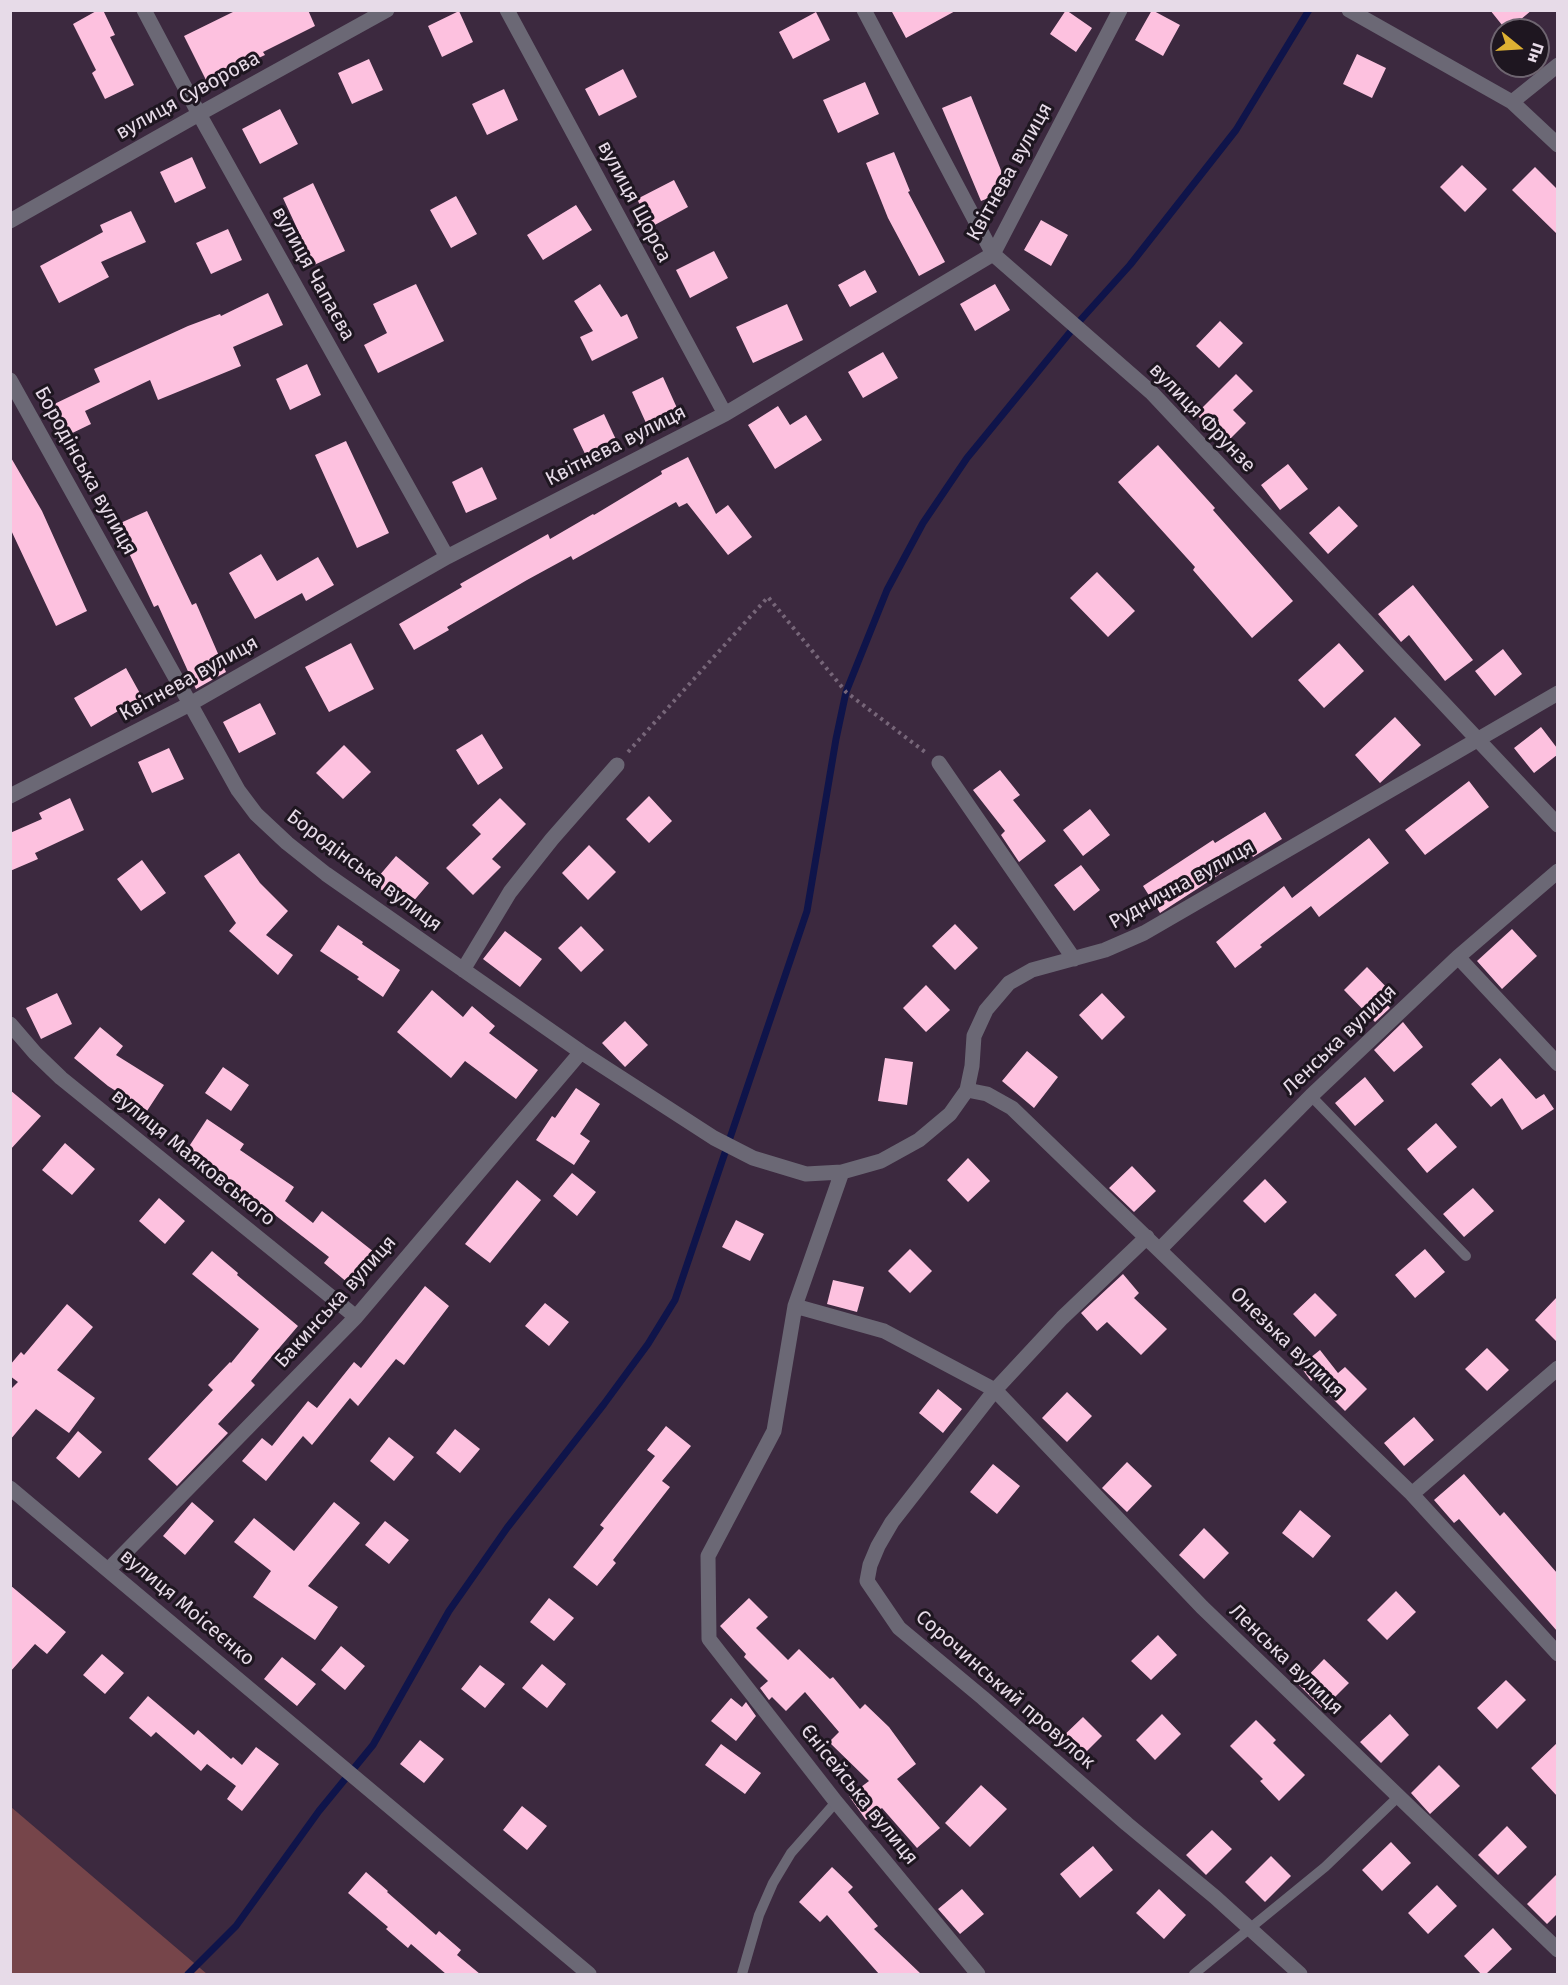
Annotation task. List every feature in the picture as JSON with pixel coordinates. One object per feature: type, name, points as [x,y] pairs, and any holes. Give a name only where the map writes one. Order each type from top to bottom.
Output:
[{"type":"street","name":"вулиця Чапаєва","points":[[144,10],[199,114],[447,557]]},
{"type":"street","name":"вулиця Суворова","points":[[10,221],[387,10]]},
{"type":"street","name":"вулиця Щорса","points":[[507,10],[725,414]]},
{"type":"street","name":"вулиця Фрунзе","points":[[864,10],[993,254],[1152,393],[1557,825]]},
{"type":"street","name":"Квітнева вулиця","points":[[10,796],[190,704],[447,557],[725,414],[993,254],[1120,10]]},
{"type":"street","points":[[1349,10],[1512,102],[1557,145]]},
{"type":"street","points":[[1512,102],[1557,65]]},
{"type":"street","name":"Бородінська вулиця","points":[[10,380],[238,790],[256,813],[287,843],[326,874],[581,1052],[714,1138],[753,1158]]},
{"type":"street","name":"Руднична вулиця","points":[[753,1158],[806,1174],[842,1172],[881,1161],[919,1140],[950,1114],[967,1090],[972,1066],[974,1036],[986,1010],[1009,983],[1032,970],[1105,950],[1144,933],[1557,693]]},
{"type":"street","points":[[939,764],[1074,959]]},
{"type":"street","points":[[463,970],[510,892],[552,839],[617,765]]},
{"type":"street","name":"Ленська вулиця","points":[[1160,1249],[1311,1096],[1458,957],[1557,871]]},
{"type":"street","points":[[1458,957],[1557,1065]]},
{"type":"street","name":"вулиця Маяковського","points":[[10,1024],[61,1078],[356,1317]]},
{"type":"street","name":"Бакинська вулиця","points":[[109,1569],[356,1317],[581,1052]]},
{"type":"street","name":"Онезька вулиця","points":[[967,1090],[987,1094],[1012,1108],[1160,1249],[1412,1494],[1557,1654]]},
{"type":"street","points":[[795,1306],[842,1172]]},
{"type":"street","points":[[995,1390],[1062,1318],[1147,1237]]},
{"type":"street","name":"Ленська вулиця","points":[[795,1306],[884,1331],[995,1390],[1202,1607],[1557,1950]]},
{"type":"street","name":"Єнісейська вулиця","points":[[795,1306],[774,1431],[708,1556],[709,1639],[836,1802],[978,1974]]},
{"type":"street","points":[[1412,1494],[1557,1368]]},
{"type":"street","name":"Сорочинський провулок","points":[[995,1390],[892,1522],[878,1546],[870,1565],[867,1581],[899,1628],[1215,1897],[1300,1974]]},
{"type":"street","name":"вулиця Моісеєнко","points":[[10,1488],[590,1974]]},
{"type":"lane","points":[[1311,1096],[1466,1256]]},
{"type":"lane","points":[[1194,1974],[1325,1867],[1398,1797]]},
{"type":"lane","points":[[742,1974],[759,1915],[773,1883],[790,1853],[836,1802]]},
{"type":"path","points":[[617,765],[768,597],[846,692],[939,764]]},
{"type":"shaded area","points":[[11,1807],[207,1974],[11,1974]]},
{"type":"building","points":[[98,10],[103,10],[115,35],[110,37],[134,85],[105,99],[92,73],[96,70],[73,24]]},
{"type":"building","points":[[237,10],[308,10],[315,26],[263,52],[265,55],[207,82],[184,36]]},
{"type":"building","points":[[891,10],[957,10],[906,38]]},
{"type":"building","points":[[1066,10],[1092,28],[1076,52],[1050,34]]},
{"type":"building","points":[[1152,10],[1180,25],[1163,56],[1135,40]]},
{"type":"building","points":[[1490,10],[1532,10],[1522,18],[1496,18]]},
{"type":"building","points":[[459,11],[473,42],[442,57],[428,26]]},
{"type":"building","points":[[816,12],[830,40],[793,59],[779,32]]},
{"type":"building","points":[[1357,54],[1386,68],[1372,98],[1343,84]]},
{"type":"building","points":[[369,59],[383,90],[352,104],[338,73]]},
{"type":"building","points":[[623,69],[637,97],[599,116],[585,89]]},
{"type":"building","points":[[865,82],[879,114],[838,133],[823,100]]},
{"type":"building","points":[[504,89],[518,120],[487,135],[472,104]]},
{"type":"building","points":[[971,96],[1009,190],[981,201],[942,108]]},
{"type":"building","points":[[280,109],[298,144],[260,164],[242,129]]},
{"type":"building","points":[[894,152],[910,191],[908,192],[945,262],[919,276],[888,218],[866,163]]},
{"type":"building","points":[[192,157],[206,188],[175,203],[160,172]]},
{"type":"building","points":[[1462,165],[1487,189],[1465,212],[1440,187]]},
{"type":"building","points":[[1535,167],[1557,189],[1557,234],[1512,190]]},
{"type":"building","points":[[674,180],[688,207],[651,227],[637,199]]},
{"type":"building","points":[[313,183],[345,251],[314,265],[283,198]]},
{"type":"building","points":[[456,196],[477,234],[451,248],[430,210]]},
{"type":"building","points":[[576,205],[592,230],[543,260],[527,235]]},
{"type":"building","points":[[131,211],[146,242],[101,262],[109,277],[59,303],[40,266],[103,232],[100,225]]},
{"type":"building","points":[[1041,220],[1068,235],[1051,266],[1024,250]]},
{"type":"building","points":[[228,229],[242,260],[211,274],[196,243]]},
{"type":"building","points":[[714,251],[728,278],[690,298],[676,270]]},
{"type":"building","points":[[865,270],[877,292],[850,307],[838,285]]},
{"type":"building","points":[[416,284],[444,341],[378,373],[364,345],[387,333],[373,304]]},
{"type":"building","points":[[600,284],[621,317],[627,314],[638,338],[592,361],[580,337],[593,331],[574,301]]},
{"type":"building","points":[[995,284],[1010,310],[975,331],[960,304]]},
{"type":"building","points":[[268,293],[283,325],[233,347],[241,366],[158,400],[150,380],[85,411],[91,424],[60,439],[46,408],[100,382],[94,369],[188,326],[220,314],[221,316]]},
{"type":"building","points":[[787,304],[803,340],[753,363],[736,327]]},
{"type":"building","points":[[1220,321],[1243,343],[1219,368],[1196,346]]},
{"type":"building","points":[[883,352],[898,378],[863,398],[848,372]]},
{"type":"building","points":[[307,364],[321,395],[290,410],[276,379]]},
{"type":"building","points":[[1236,374],[1253,391],[1233,410],[1246,423],[1225,444],[1196,414]]},
{"type":"building","points":[[663,377],[677,408],[646,423],[632,392]]},
{"type":"building","points":[[778,406],[790,425],[806,415],[822,440],[775,469],[748,425]]},
{"type":"building","points":[[604,414],[619,446],[588,460],[573,429]]},
{"type":"building","points":[[346,441],[389,533],[357,548],[315,455]]},
{"type":"building","points":[[1158,445],[1215,508],[1213,510],[1293,601],[1252,638],[1193,570],[1195,567],[1118,482]]},
{"type":"building","points":[[10,456],[42,511],[87,611],[56,626],[10,528]]},
{"type":"building","points":[[688,457],[716,514],[728,505],[752,537],[728,555],[687,503],[679,507],[676,502],[573,560],[571,556],[527,580],[447,627],[449,630],[414,650],[399,624],[462,587],[460,584],[548,534],[550,539],[594,515],[662,474],[661,471]]},
{"type":"building","points":[[1288,464],[1308,489],[1280,510],[1261,485]]},
{"type":"building","points":[[482,467],[497,499],[466,513],[452,482]]},
{"type":"building","points":[[1339,506],[1358,526],[1328,554],[1309,533]]},
{"type":"building","points":[[147,511],[192,605],[196,603],[226,672],[196,689],[158,605],[154,607],[116,525]]},
{"type":"building","points":[[261,554],[277,581],[318,557],[334,585],[306,601],[302,593],[255,619],[229,573]]},
{"type":"building","points":[[1097,572],[1135,611],[1108,637],[1070,598]]},
{"type":"building","points":[[1413,585],[1473,660],[1445,681],[1409,635],[1401,642],[1378,614]]},
{"type":"building","points":[[351,643],[374,689],[329,712],[305,667]]},
{"type":"building","points":[[1339,643],[1364,671],[1324,708],[1298,680]]},
{"type":"building","points":[[1503,649],[1522,674],[1495,696],[1475,671]]},
{"type":"building","points":[[126,668],[142,697],[91,727],[74,698]]},
{"type":"building","points":[[260,703],[276,734],[239,753],[223,722]]},
{"type":"building","points":[[1395,717],[1421,745],[1380,783],[1355,755]]},
{"type":"building","points":[[1541,727],[1557,748],[1557,755],[1534,773],[1514,748]]},
{"type":"building","points":[[482,734],[503,768],[478,785],[456,750]]},
{"type":"building","points":[[344,745],[371,772],[343,799],[316,773]]},
{"type":"building","points":[[169,748],[184,779],[152,793],[138,762]]},
{"type":"building","points":[[1000,770],[1020,795],[1013,800],[1046,841],[1019,862],[1001,835],[1005,831],[973,790]]},
{"type":"building","points":[[1469,781],[1489,807],[1425,855],[1405,830]]},
{"type":"building","points":[[649,796],[672,821],[649,843],[626,819]]},
{"type":"building","points":[[70,798],[84,830],[35,853],[38,859],[10,871],[10,833],[42,819],[39,813]]},
{"type":"building","points":[[500,798],[526,824],[492,859],[501,867],[473,895],[446,868],[481,834],[472,825]]},
{"type":"building","points":[[1090,809],[1110,835],[1083,856],[1063,830]]},
{"type":"building","points":[[1265,812],[1282,839],[1253,857],[1251,854],[1160,913],[1143,886],[1213,840],[1215,843]]},
{"type":"building","points":[[1369,838],[1389,863],[1319,917],[1311,906],[1260,945],[1262,947],[1235,968],[1216,942],[1284,886],[1292,898]]},
{"type":"building","points":[[589,845],[616,872],[588,900],[562,873]]},
{"type":"building","points":[[239,853],[260,883],[288,911],[266,935],[293,955],[278,975],[229,931],[236,923],[204,876]]},
{"type":"building","points":[[396,856],[429,883],[406,910],[373,883]]},
{"type":"building","points":[[142,860],[166,893],[141,911],[117,879]]},
{"type":"building","points":[[1081,865],[1100,890],[1074,911],[1054,885]]},
{"type":"building","points":[[955,924],[978,948],[955,970],[932,946]]},
{"type":"building","points":[[338,925],[400,970],[383,997],[357,979],[359,977],[320,951]]},
{"type":"building","points":[[581,926],[604,950],[581,972],[558,948]]},
{"type":"building","points":[[1512,929],[1537,956],[1502,989],[1477,961]]},
{"type":"building","points":[[505,931],[542,959],[520,987],[483,959]]},
{"type":"building","points":[[1367,967],[1391,992],[1383,999],[1390,1008],[1375,1022],[1344,990]]},
{"type":"building","points":[[926,985],[950,1010],[926,1032],[903,1008]]},
{"type":"building","points":[[432,990],[463,1017],[472,1006],[495,1026],[489,1033],[538,1070],[516,1099],[465,1061],[451,1078],[397,1032]]},
{"type":"building","points":[[57,993],[72,1024],[41,1039],[26,1008]]},
{"type":"building","points":[[1102,993],[1125,1017],[1102,1040],[1079,1015]]},
{"type":"building","points":[[625,1021],[648,1045],[625,1067],[602,1043]]},
{"type":"building","points":[[1403,1022],[1423,1047],[1394,1072],[1374,1050]]},
{"type":"building","points":[[100,1027],[123,1046],[116,1055],[164,1085],[147,1111],[108,1086],[74,1058]]},
{"type":"building","points":[[1027,1051],[1058,1077],[1034,1108],[1002,1081]]},
{"type":"building","points":[[885,1058],[913,1062],[907,1105],[878,1101]]},
{"type":"building","points":[[1500,1058],[1536,1099],[1544,1094],[1554,1109],[1522,1130],[1502,1098],[1491,1107],[1471,1084]]},
{"type":"building","points":[[223,1067],[249,1085],[231,1111],[205,1093]]},
{"type":"building","points":[[1365,1077],[1384,1101],[1355,1126],[1335,1103]]},
{"type":"building","points":[[576,1088],[600,1104],[580,1134],[590,1141],[574,1165],[536,1140],[552,1116],[555,1118]]},
{"type":"building","points":[[10,1090],[41,1116],[10,1150]]},
{"type":"building","points":[[207,1119],[244,1144],[240,1150],[294,1187],[285,1201],[313,1223],[322,1211],[374,1252],[348,1283],[324,1263],[329,1257],[275,1215],[272,1219],[235,1194],[240,1187],[186,1151]]},
{"type":"building","points":[[1436,1123],[1457,1147],[1427,1173],[1407,1149]]},
{"type":"building","points":[[65,1143],[95,1169],[72,1195],[42,1170]]},
{"type":"building","points":[[968,1158],[990,1181],[968,1202],[947,1180]]},
{"type":"building","points":[[1132,1166],[1156,1191],[1134,1212],[1109,1188]]},
{"type":"building","points":[[572,1173],[596,1192],[577,1216],[553,1196]]},
{"type":"building","points":[[1265,1179],[1287,1202],[1265,1223],[1243,1201]]},
{"type":"building","points":[[517,1180],[541,1200],[490,1263],[465,1244]]},
{"type":"building","points":[[1473,1188],[1494,1211],[1464,1237],[1443,1214]]},
{"type":"building","points":[[159,1198],[185,1221],[165,1244],[139,1221]]},
{"type":"building","points":[[736,1220],[764,1234],[750,1261],[722,1247]]},
{"type":"building","points":[[910,1249],[932,1271],[910,1293],[888,1271]]},
{"type":"building","points":[[1425,1249],[1445,1272],[1415,1298],[1395,1275]]},
{"type":"building","points":[[212,1251],[298,1326],[251,1381],[255,1385],[218,1424],[228,1433],[177,1486],[148,1459],[213,1390],[208,1385],[231,1363],[259,1329],[192,1274]]},
{"type":"building","points":[[1123,1274],[1139,1293],[1134,1298],[1167,1329],[1141,1355],[1107,1322],[1097,1331],[1081,1313]]},
{"type":"building","points":[[833,1280],[864,1287],[857,1312],[827,1304]]},
{"type":"building","points":[[425,1286],[449,1306],[404,1365],[396,1359],[358,1406],[350,1398],[312,1445],[303,1436],[266,1481],[242,1461],[262,1438],[272,1446],[308,1401],[317,1408],[354,1362],[361,1368]]},
{"type":"building","points":[[1315,1293],[1337,1315],[1315,1337],[1293,1314]]},
{"type":"building","points":[[1557,1297],[1557,1342],[1535,1320]]},
{"type":"building","points":[[545,1303],[569,1322],[549,1346],[525,1326]]},
{"type":"building","points":[[67,1304],[93,1327],[57,1370],[95,1398],[69,1433],[36,1409],[10,1440],[10,1390],[18,1382],[10,1376],[10,1365],[21,1352],[24,1355]]},
{"type":"building","points":[[1487,1348],[1509,1370],[1487,1391],[1465,1369]]},
{"type":"building","points":[[1320,1350],[1338,1373],[1345,1367],[1367,1389],[1345,1411],[1313,1379],[1311,1381],[1300,1366]]},
{"type":"building","points":[[938,1389],[962,1409],[943,1433],[919,1413]]},
{"type":"building","points":[[1067,1392],[1092,1416],[1067,1442],[1042,1418]]},
{"type":"building","points":[[1414,1417],[1434,1440],[1404,1466],[1384,1443]]},
{"type":"building","points":[[666,1426],[691,1446],[662,1481],[670,1487],[613,1560],[616,1563],[597,1586],[573,1567],[604,1528],[600,1525],[655,1456],[647,1450]]},
{"type":"building","points":[[455,1429],[480,1449],[460,1473],[436,1453]]},
{"type":"building","points":[[78,1431],[102,1452],[79,1478],[56,1458]]},
{"type":"building","points":[[389,1437],[414,1457],[394,1481],[370,1461]]},
{"type":"building","points":[[1127,1462],[1152,1486],[1127,1512],[1102,1488]]},
{"type":"building","points":[[993,1464],[1020,1486],[997,1514],[970,1492]]},
{"type":"building","points":[[1464,1474],[1500,1516],[1504,1512],[1557,1573],[1557,1631],[1459,1519],[1454,1523],[1434,1500]]},
{"type":"building","points":[[192,1502],[214,1521],[185,1555],[163,1536]]},
{"type":"building","points":[[334,1502],[360,1523],[308,1586],[338,1607],[315,1640],[253,1597],[271,1571],[234,1542],[254,1518],[294,1551]]},
{"type":"building","points":[[1300,1510],[1331,1536],[1313,1558],[1282,1533]]},
{"type":"building","points":[[385,1521],[409,1540],[389,1564],[365,1545]]},
{"type":"building","points":[[1204,1528],[1229,1553],[1204,1579],[1179,1555]]},
{"type":"building","points":[[10,1585],[66,1632],[47,1654],[35,1644],[10,1672]]},
{"type":"building","points":[[1396,1591],[1416,1612],[1387,1640],[1367,1620]]},
{"type":"building","points":[[549,1598],[574,1618],[554,1641],[530,1622]]},
{"type":"building","points":[[749,1598],[768,1617],[756,1628],[788,1660],[799,1649],[830,1679],[833,1677],[860,1709],[865,1704],[889,1727],[916,1764],[897,1779],[940,1828],[917,1848],[882,1808],[866,1820],[849,1796],[869,1781],[829,1742],[839,1732],[805,1692],[786,1711],[772,1697],[769,1700],[760,1688],[768,1681],[744,1657],[746,1654],[720,1626]]},
{"type":"building","points":[[1158,1635],[1177,1655],[1151,1680],[1131,1661]]},
{"type":"building","points":[[341,1646],[365,1666],[345,1690],[321,1670]]},
{"type":"building","points":[[102,1654],[124,1673],[105,1694],[83,1675]]},
{"type":"building","points":[[282,1657],[316,1684],[297,1706],[264,1679]]},
{"type":"building","points":[[1324,1659],[1349,1683],[1323,1709],[1299,1685]]},
{"type":"building","points":[[542,1664],[566,1684],[547,1708],[522,1688]]},
{"type":"building","points":[[480,1665],[505,1684],[485,1708],[461,1689]]},
{"type":"building","points":[[1506,1680],[1526,1700],[1497,1729],[1477,1708]]},
{"type":"building","points":[[148,1696],[194,1735],[198,1730],[231,1759],[233,1757],[242,1765],[256,1747],[279,1764],[242,1811],[227,1799],[236,1786],[207,1764],[201,1771],[156,1732],[151,1737],[129,1718]]},
{"type":"building","points":[[731,1698],[742,1707],[746,1702],[756,1716],[736,1741],[711,1721]]},
{"type":"building","points":[[1162,1714],[1181,1734],[1155,1760],[1136,1740]]},
{"type":"building","points":[[1390,1714],[1409,1735],[1381,1763],[1360,1742]]},
{"type":"building","points":[[1083,1717],[1102,1736],[1076,1762],[1057,1742]]},
{"type":"building","points":[[1256,1720],[1276,1740],[1273,1743],[1305,1775],[1279,1801],[1260,1781],[1263,1779],[1230,1746]]},
{"type":"building","points":[[420,1740],[444,1759],[424,1783],[400,1764]]},
{"type":"building","points":[[1557,1743],[1557,1796],[1531,1768]]},
{"type":"building","points":[[721,1744],[761,1773],[745,1794],[705,1765]]},
{"type":"building","points":[[1439,1765],[1460,1786],[1430,1814],[1411,1793]]},
{"type":"building","points":[[981,1785],[1007,1809],[970,1847],[945,1823]]},
{"type":"building","points":[[522,1806],[547,1826],[527,1850],[503,1830]]},
{"type":"building","points":[[1507,1826],[1527,1847],[1498,1875],[1478,1855]]},
{"type":"building","points":[[1212,1830],[1232,1849],[1206,1875],[1186,1855]]},
{"type":"building","points":[[1391,1842],[1411,1863],[1382,1891],[1362,1870]]},
{"type":"building","points":[[1093,1846],[1113,1870],[1080,1898],[1060,1874]]},
{"type":"building","points":[[1271,1856],[1291,1876],[1265,1902],[1245,1882]]},
{"type":"building","points":[[832,1867],[853,1887],[848,1892],[878,1926],[874,1929],[921,1974],[879,1974],[827,1915],[820,1922],[799,1902]]},
{"type":"building","points":[[366,1872],[436,1935],[439,1931],[461,1950],[457,1955],[480,1974],[446,1974],[411,1944],[408,1948],[386,1929],[388,1927],[348,1893]]},
{"type":"building","points":[[1557,1874],[1557,1914],[1547,1924],[1527,1904]]},
{"type":"building","points":[[1437,1885],[1457,1906],[1428,1934],[1408,1913]]},
{"type":"building","points":[[962,1889],[984,1914],[960,1934],[938,1909]]},
{"type":"building","points":[[1159,1889],[1186,1915],[1164,1939],[1136,1913]]},
{"type":"building","points":[[1493,1928],[1512,1949],[1486,1974],[1481,1974],[1464,1956]]},
{"type":"waterway","points":[[188,1974],[236,1926],[319,1811],[373,1745],[449,1611],[507,1528],[648,1344],[675,1300],[807,911],[846,692],[887,590],[923,523],[967,458],[1076,325],[1130,265],[1236,130],[1309,10]]}]
